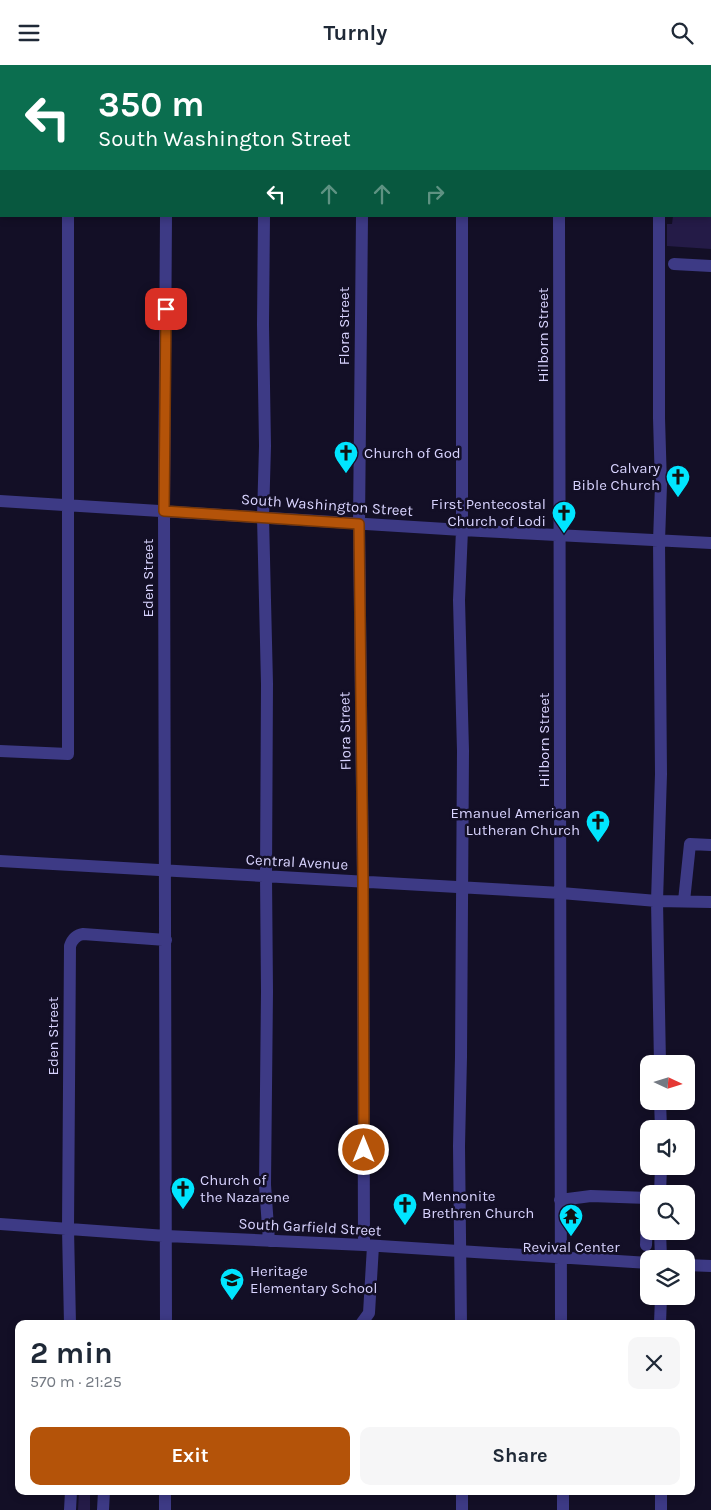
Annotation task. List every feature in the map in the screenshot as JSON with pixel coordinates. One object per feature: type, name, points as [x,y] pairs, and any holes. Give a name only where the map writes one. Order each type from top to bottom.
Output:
[{"type":"street","points":[[0,751],[68,754],[68,217]]},
{"type":"street","name":"Eden Street","points":[[166,217],[164,511],[166,1320]]},
{"type":"street","points":[[264,217],[265,446],[263,517],[267,684],[266,876],[268,992],[265,1185],[269,1241]]},
{"type":"street","name":"Flora Street","points":[[362,217],[359,524],[369,1313],[364,1320]]},
{"type":"street","points":[[461,1320],[461,889],[463,751],[459,600],[462,530],[462,217]]},
{"type":"street","name":"Hilborn Street","points":[[559,217],[561,1320]]},
{"type":"street","points":[[659,217],[659,417],[662,485],[659,541],[661,774],[657,901],[660,1055]]},
{"type":"street","points":[[674,264],[711,266]]},
{"type":"street","name":"South Washington Street","points":[[0,501],[359,524],[711,543]]},
{"type":"street","points":[[684,901],[690,844],[711,845]]},
{"type":"street","name":"Central Avenue","points":[[0,861],[461,889],[561,893],[657,901],[711,902]]},
{"type":"street","name":"Eden Street","points":[[68,1229],[70,946],[72,940],[79,934],[84,934],[166,940]]},
{"type":"street","points":[[560,1200],[591,1196],[648,1198],[646,1245]]},
{"type":"street","name":"South Garfield Street","points":[[0,1224],[166,1236],[640,1262]]},
{"type":"street","points":[[68,1229],[70,1320]]},
{"type":"street","points":[[695,1265],[711,1266]]},
{"type":"street","points":[[660,1320],[661,1305]]},
{"type":"street","points":[[70,1510],[71,1495]]},
{"type":"street","points":[[103,1510],[104,1495]]},
{"type":"street","points":[[165,1495],[165,1510]]},
{"type":"street","points":[[462,1495],[462,1510]]},
{"type":"street","points":[[563,1495],[563,1510]]},
{"type":"street","points":[[661,1495],[661,1510]]},
{"type":"building","points":[[673,217],[711,217],[711,249],[667,246],[667,224],[672,224]]},
{"type":"building","points":[[79,1495],[90,1495],[90,1510],[78,1510]]},
{"type":"place","name":"Church of God","points":[[346,474]]},
{"type":"place","name":"Calvary Bible Church","points":[[678,498]]},
{"type":"place","name":"First Pentecostal Church of Lodi","points":[[564,534]]},
{"type":"place","name":"Emanuel American Lutheran Church","points":[[598,843]]},
{"type":"place","name":"Church of the Nazarene","points":[[183,1210]]},
{"type":"place","name":"Mennonite Brethren Church","points":[[405,1226]]},
{"type":"place","name":"Revival Center","points":[[571,1237]]},
{"type":"place","name":"Heritage Elementary School","points":[[232,1301]]},
{"type":"route","points":[[166,309],[164,511],[359,524],[364,1150]]}]
